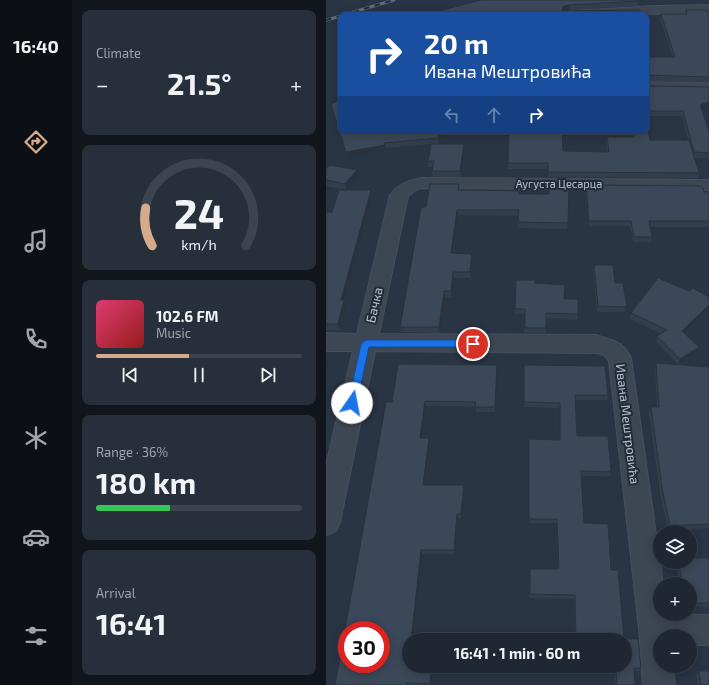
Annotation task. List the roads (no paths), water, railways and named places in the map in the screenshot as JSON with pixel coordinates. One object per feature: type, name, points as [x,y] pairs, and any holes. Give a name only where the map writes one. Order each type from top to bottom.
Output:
[{"type":"street","points":[[621,12],[709,9]]},
{"type":"street","points":[[649,86],[709,87]]},
{"type":"street","name":"Аугуста Цесарца","points":[[409,186],[422,183],[709,185]]},
{"type":"street","name":"Бачка","points":[[326,522],[399,195],[409,186]]},
{"type":"street","name":"Ивана Мештровића","points":[[326,342],[366,344],[596,344],[612,349],[620,358],[654,629]]},
{"type":"street","points":[[697,630],[709,630]]},
{"type":"street","name":"Ивана Мештровића","points":[[658,673],[659,685]]},
{"type":"railway","points":[[353,12],[394,0]]},
{"type":"railway","points":[[326,20],[338,17]]}]
